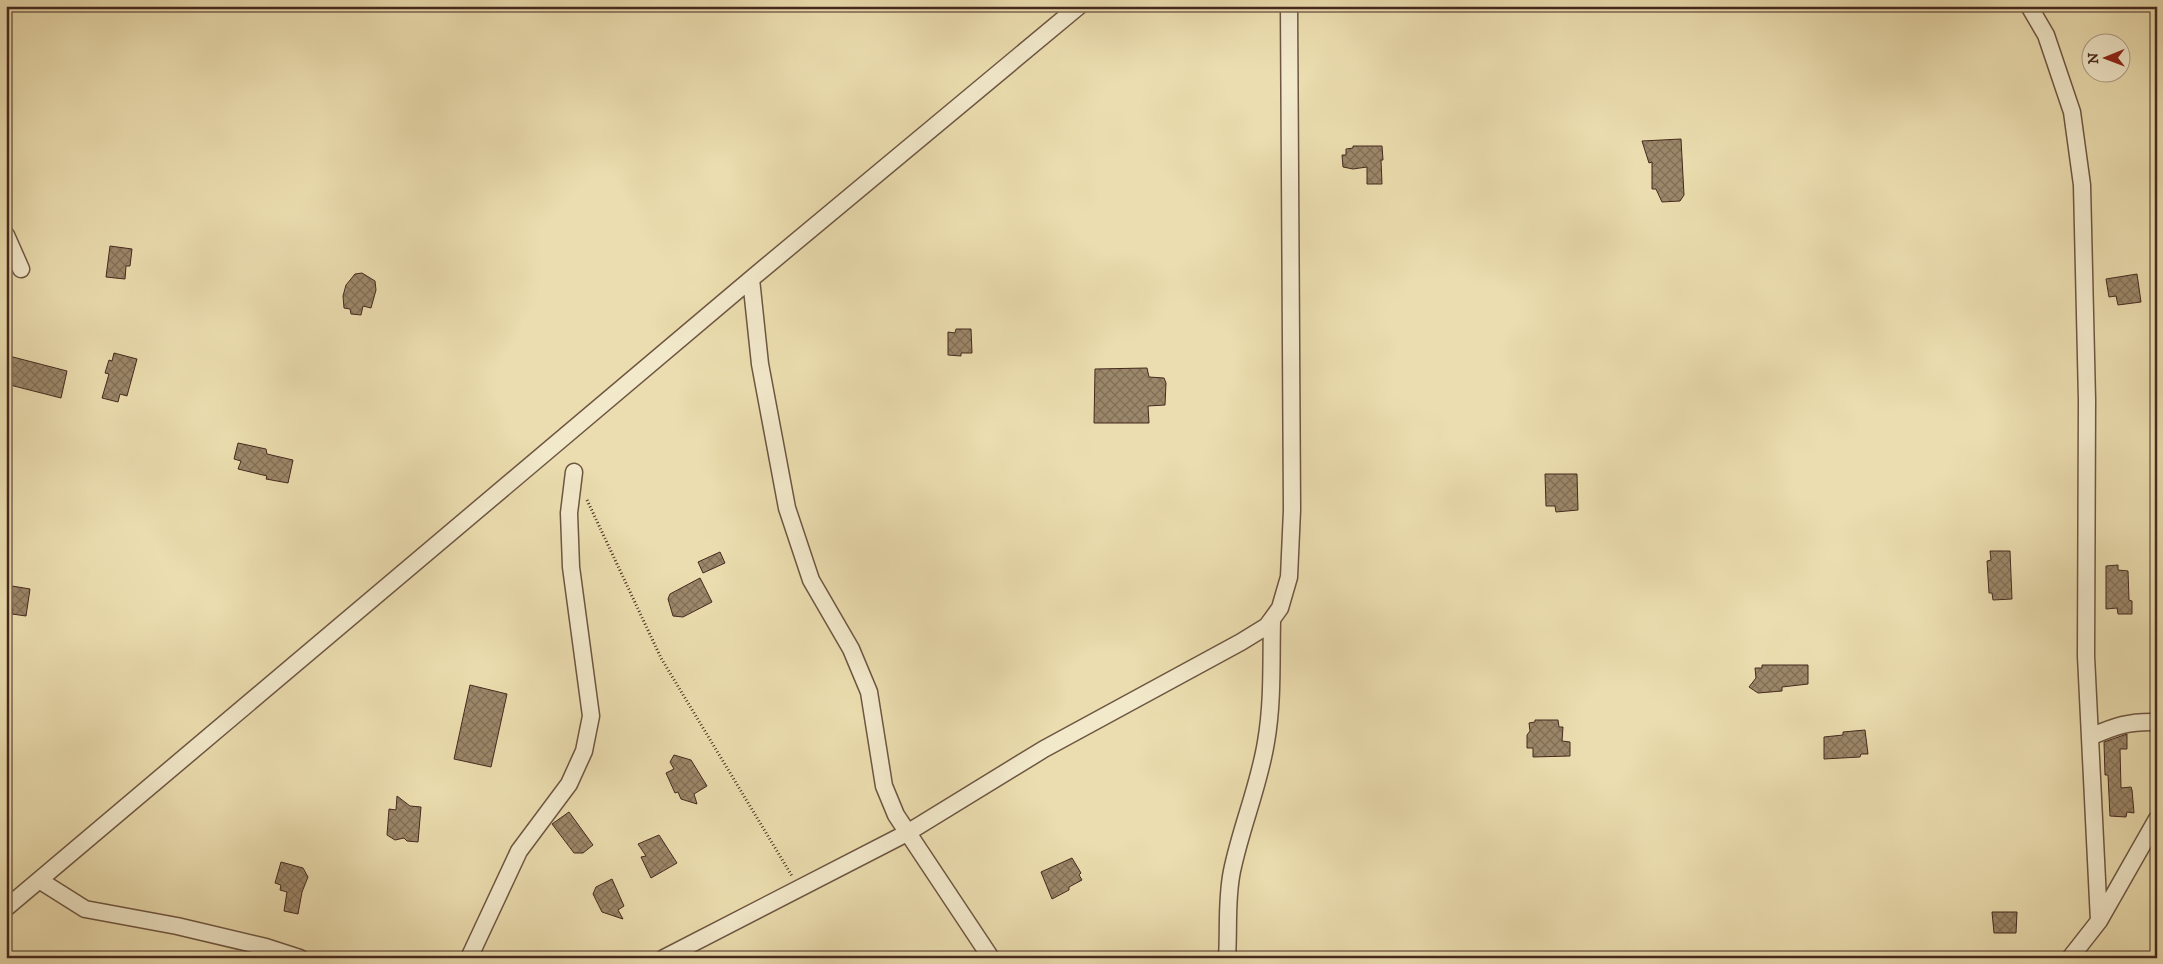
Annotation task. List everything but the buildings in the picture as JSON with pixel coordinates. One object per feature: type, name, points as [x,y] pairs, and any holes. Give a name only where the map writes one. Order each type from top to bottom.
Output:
[{"type":"street","points":[[6,908],[751,279],[1078,6]]},
{"type":"street","points":[[664,958],[907,833],[1044,749],[1241,642],[1272,621],[1280,608],[1289,577],[1292,510],[1289,6]]},
{"type":"street","points":[[2029,6],[2046,35],[2072,112],[2082,185],[2087,400],[2086,656],[2099,921]]},
{"type":"street","points":[[6,235],[21,269]]},
{"type":"street","points":[[751,279],[760,364],[787,508],[811,580],[851,649],[869,692],[884,786],[896,815],[991,958]]},
{"type":"street","points":[[469,958],[519,851],[569,784],[584,751],[591,716],[571,567],[569,513],[574,472]]},
{"type":"street","points":[[1227,958],[1227,916],[1233,868],[1259,778],[1266,741],[1271,695],[1272,621]]},
{"type":"street","points":[[2090,738],[2123,723],[2135,721],[2157,722]]},
{"type":"street","points":[[2070,958],[2099,921],[2157,819]]},
{"type":"street","points":[[39,880],[85,909],[177,926],[266,947],[300,958]]},
{"type":"path","points":[[586,498],[661,658],[800,889]]}]
